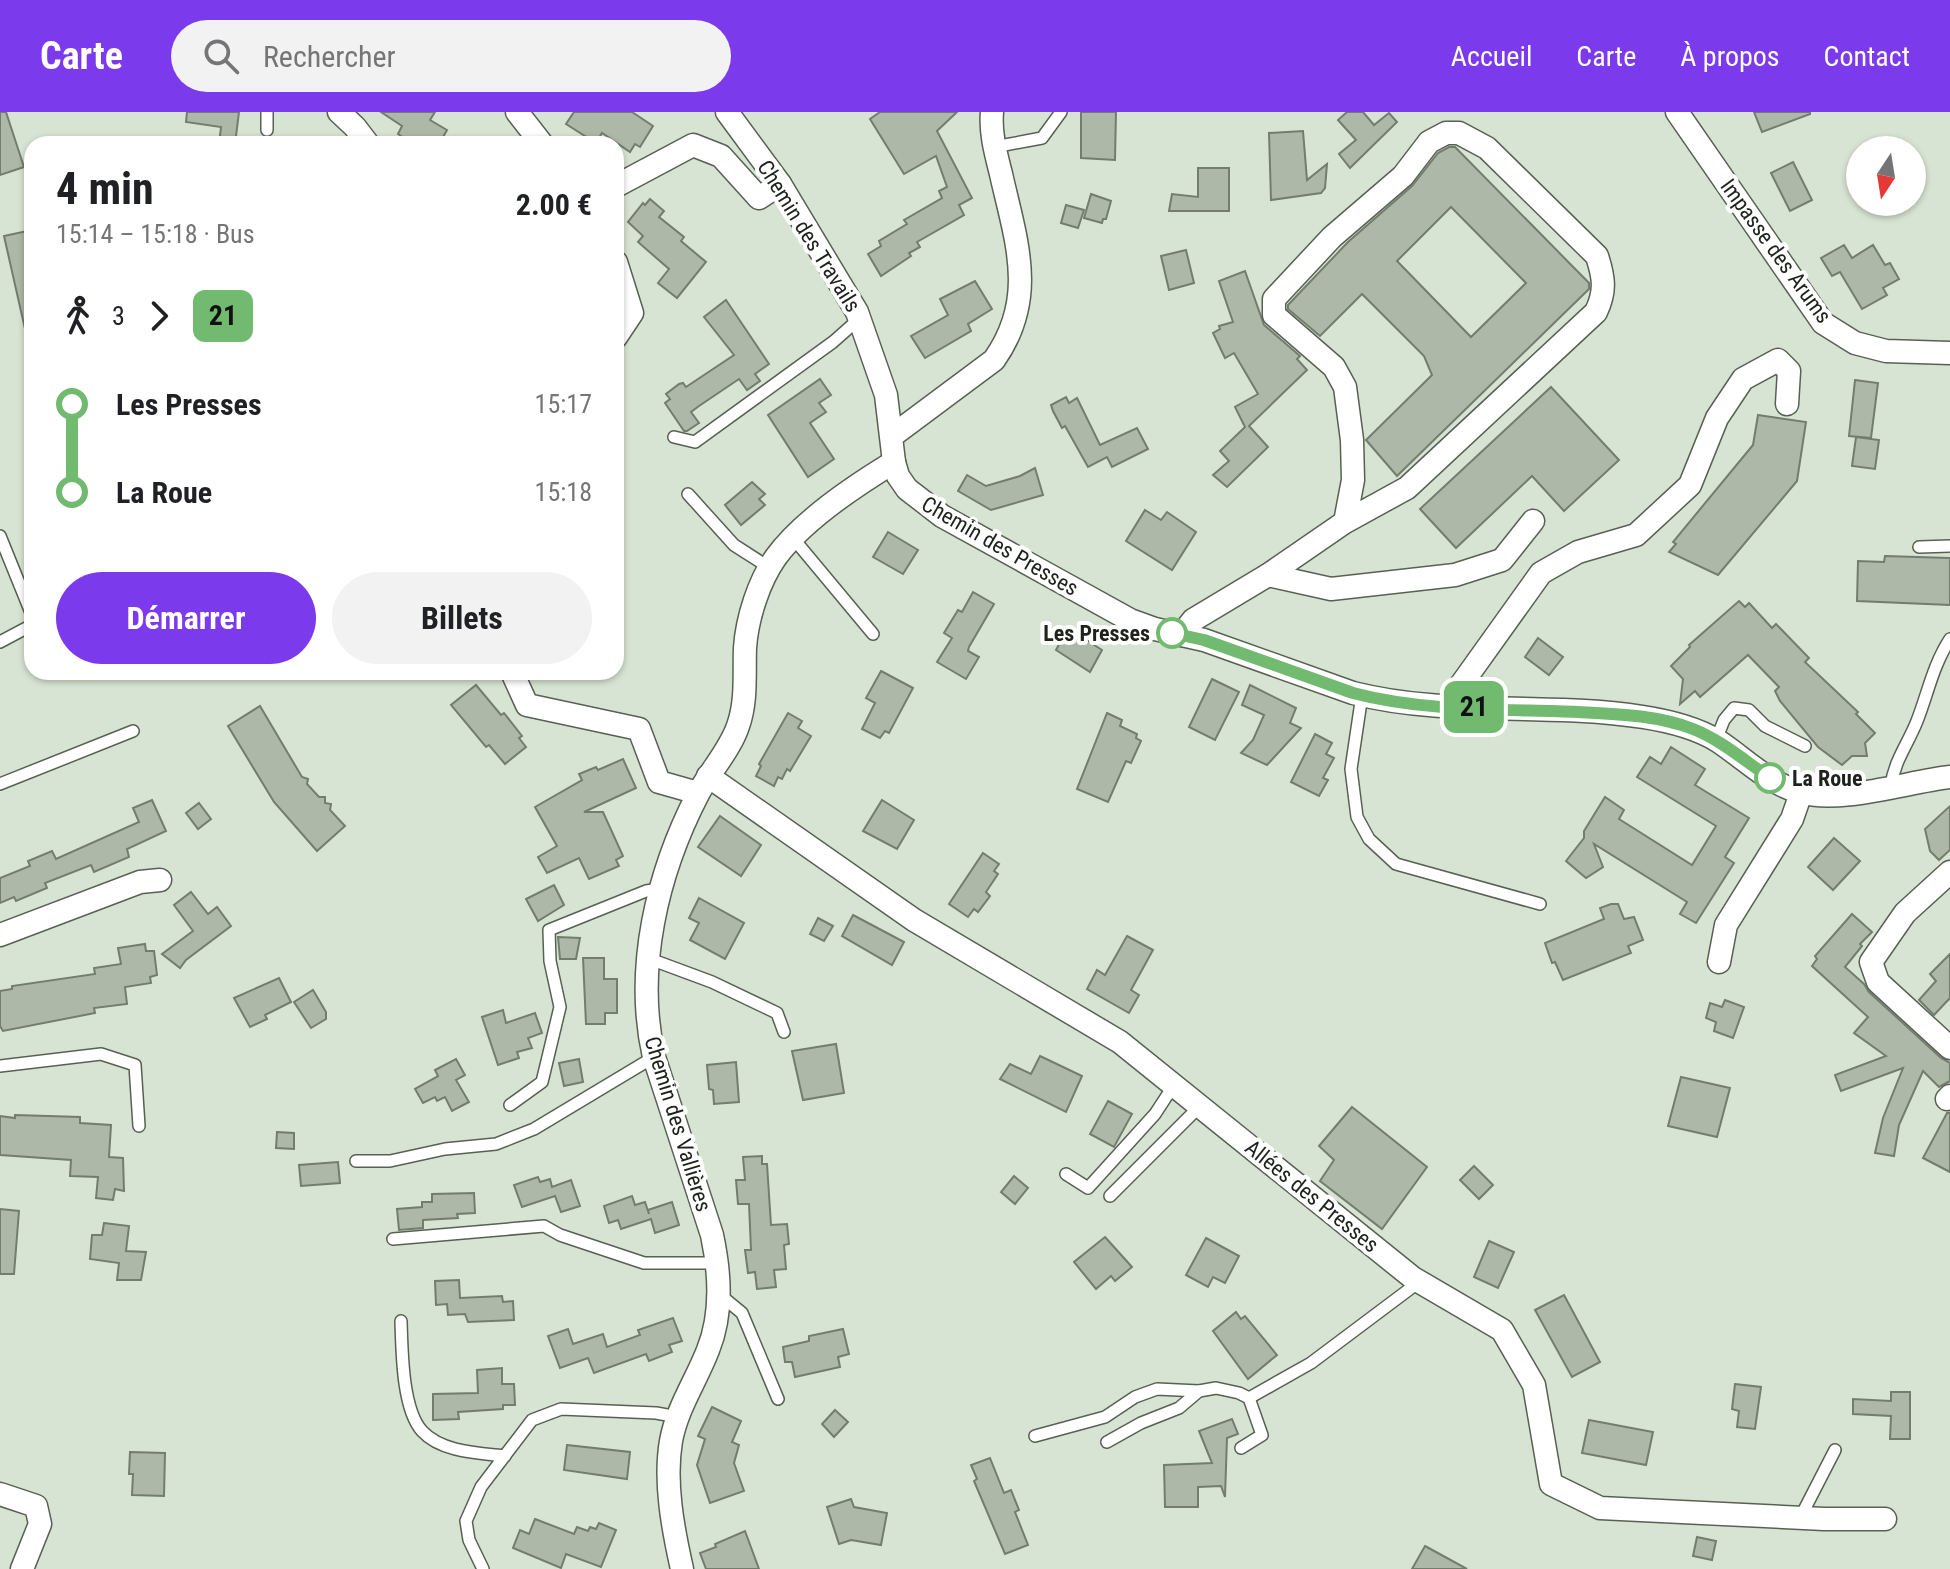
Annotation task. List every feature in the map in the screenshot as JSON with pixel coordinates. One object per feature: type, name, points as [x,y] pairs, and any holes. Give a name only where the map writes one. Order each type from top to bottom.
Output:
[{"type":"street","points":[[339,112],[362,136]]},
{"type":"street","points":[[517,112],[536,136]]},
{"type":"street","points":[[892,436],[994,360],[1013,327],[1022,286],[1020,263],[994,147],[992,112]]},
{"type":"street","name":"Impasse des Arums","points":[[1677,112],[1823,323],[1855,343],[1886,351],[1950,353]]},
{"type":"street","name":"Chemin des Travails","points":[[732,114],[780,184],[860,319],[886,395],[894,462]]},
{"type":"street","points":[[1181,635],[1193,620],[1268,575],[1345,522],[1407,488],[1596,312],[1604,296],[1605,280],[1597,256],[1487,148],[1459,133],[1446,133],[1429,142],[1403,176],[1332,237],[1274,299],[1274,315],[1334,367],[1345,387],[1352,440],[1353,480],[1345,522]]},
{"type":"street","points":[[624,182],[693,145],[721,156],[759,198],[780,184]]},
{"type":"street","points":[[624,288],[632,313],[624,325]]},
{"type":"street","points":[[1456,706],[1458,689],[1541,573],[1578,552],[1636,535],[1690,485],[1717,418],[1743,379],[1778,360],[1789,371],[1787,404]]},
{"type":"street","name":"Chemin des Presses","points":[[894,462],[898,476],[907,489],[942,516],[1130,620],[1204,640],[1362,695],[1395,702],[1639,716],[1682,725],[1716,740],[1770,778],[1801,793],[1823,796],[1850,794],[1950,777]]},
{"type":"street","name":"Chemin des Vallières","points":[[682,1569],[668,1475],[671,1441],[678,1417],[710,1347],[717,1320],[718,1263],[712,1235],[654,1057],[647,1012],[654,920],[660,889],[680,832],[703,785],[738,727],[745,689],[745,644],[752,611],[770,568],[793,538],[863,482],[894,462]]},
{"type":"street","points":[[1268,575],[1331,589],[1455,575],[1502,560],[1533,521]]},
{"type":"street","name":"Allées des Presses","points":[[516,680],[527,705],[639,729],[659,782],[703,785],[914,920],[1120,1042],[1419,1282],[1502,1330],[1534,1385],[1551,1484],[1600,1508],[1885,1519]]},
{"type":"street","points":[[1719,962],[1726,925],[1792,819],[1801,793]]},
{"type":"street","points":[[1950,872],[1905,913],[1871,962],[1878,982],[1950,1048]]},
{"type":"street","points":[[0,935],[140,882],[160,880]]},
{"type":"street","points":[[0,1494],[36,1506],[40,1524],[22,1569]]},
{"type":"lane","points":[[267,112],[267,130]]},
{"type":"lane","points":[[994,147],[1042,138],[1061,112]]},
{"type":"lane","points":[[674,437],[695,442],[860,319]]},
{"type":"lane","points":[[688,494],[734,545],[770,568]]},
{"type":"lane","points":[[0,536],[24,595]]},
{"type":"lane","points":[[793,538],[873,634]]},
{"type":"lane","points":[[1919,547],[1950,546]]},
{"type":"lane","points":[[0,642],[24,629]]},
{"type":"lane","points":[[1891,786],[1896,762],[1914,729],[1932,674],[1950,639]]},
{"type":"lane","points":[[1362,695],[1351,769],[1357,817],[1369,839],[1396,864],[1540,904]]},
{"type":"lane","points":[[1716,740],[1724,720],[1734,708],[1749,710],[1765,726],[1805,746]]},
{"type":"lane","points":[[0,784],[133,731]]},
{"type":"lane","points":[[510,1105],[542,1082],[560,1007],[550,961],[549,930],[631,896],[660,889]]},
{"type":"lane","points":[[650,959],[712,982],[777,1013],[784,1032]]},
{"type":"lane","points":[[0,1066],[101,1054],[135,1065],[139,1126]]},
{"type":"lane","points":[[356,1161],[390,1161],[445,1149],[496,1144],[534,1129],[654,1057]]},
{"type":"lane","points":[[1066,1174],[1088,1188],[1155,1114],[1174,1085]]},
{"type":"lane","points":[[1110,1196],[1200,1106]]},
{"type":"lane","points":[[393,1239],[544,1226],[560,1235],[644,1263],[718,1263]]},
{"type":"lane","points":[[1249,1398],[1311,1363],[1419,1282]]},
{"type":"lane","points":[[719,1294],[742,1313],[778,1399]]},
{"type":"lane","points":[[401,1321],[403,1367],[413,1414],[422,1431],[463,1451],[505,1456]]},
{"type":"lane","points":[[1035,1436],[1105,1417],[1135,1397],[1157,1389],[1199,1391],[1216,1388],[1249,1398],[1262,1435],[1241,1448]]},
{"type":"lane","points":[[1107,1442],[1141,1423],[1179,1408],[1199,1391]]},
{"type":"lane","points":[[483,1569],[469,1540],[466,1521],[481,1487],[532,1420],[561,1409],[656,1413],[678,1417]]},
{"type":"lane","points":[[1800,1518],[1835,1450]]},
{"type":"building","points":[[0,112],[6,112],[24,167],[0,175]]},
{"type":"building","points":[[187,112],[239,112],[236,136],[220,136],[221,127],[186,122]]},
{"type":"building","points":[[381,112],[435,112],[430,120],[447,130],[444,136],[401,136],[398,134],[402,126]]},
{"type":"building","points":[[574,112],[632,112],[653,126],[640,147],[635,144],[630,152],[624,148],[624,136],[602,133],[600,136],[585,136],[566,124]]},
{"type":"building","points":[[880,112],[957,112],[937,131],[972,198],[959,205],[964,215],[917,242],[920,247],[909,253],[911,256],[881,276],[868,254],[881,246],[879,241],[907,224],[904,220],[942,198],[939,191],[947,187],[936,156],[904,174],[870,119]]},
{"type":"building","points":[[1081,112],[1116,112],[1115,160],[1081,158]]},
{"type":"building","points":[[1347,112],[1363,112],[1374,125],[1389,113],[1397,122],[1350,168],[1339,154],[1356,140],[1338,120]]},
{"type":"building","points":[[1754,112],[1810,112],[1810,114],[1762,132]]},
{"type":"building","points":[[1303,131],[1307,180],[1327,164],[1325,188],[1321,193],[1271,200],[1269,133]]},
{"type":"building","points":[[1455,147],[1589,283],[1589,289],[1397,476],[1366,440],[1432,375],[1424,356],[1362,294],[1320,336],[1288,309],[1288,305],[1348,242],[1412,186],[1438,153]],"holes":[[[1451,207],[1526,283],[1471,337],[1397,261]]]},
{"type":"building","points":[[1793,162],[1812,200],[1790,211],[1771,173]]},
{"type":"building","points":[[1198,168],[1229,168],[1229,211],[1169,211],[1172,194],[1198,197]]},
{"type":"building","points":[[1091,194],[1111,201],[1102,223],[1084,218]]},
{"type":"building","points":[[650,199],[664,211],[659,217],[684,237],[681,241],[706,262],[677,298],[658,283],[669,269],[638,242],[643,236],[628,222]]},
{"type":"building","points":[[1066,205],[1084,210],[1078,228],[1061,223]]},
{"type":"building","points":[[24,232],[24,325],[4,236]]},
{"type":"building","points":[[1844,245],[1852,258],[1873,245],[1885,265],[1890,263],[1899,279],[1883,288],[1887,295],[1862,309],[1840,272],[1832,276],[1821,258]]},
{"type":"building","points":[[1186,250],[1194,283],[1169,290],[1161,256]]},
{"type":"building","points":[[1245,271],[1264,325],[1300,356],[1297,359],[1307,370],[1249,426],[1268,447],[1227,487],[1213,475],[1229,461],[1220,451],[1245,427],[1235,407],[1258,394],[1234,353],[1225,358],[1213,333],[1220,329],[1219,326],[1233,322],[1219,281]]},
{"type":"building","points":[[975,281],[992,309],[968,324],[971,331],[925,358],[911,336],[948,315],[940,299]]},
{"type":"building","points":[[726,300],[769,364],[755,374],[760,381],[747,390],[739,379],[691,412],[699,423],[684,431],[665,403],[670,399],[666,394],[679,384],[683,383],[686,387],[734,355],[704,317]]},
{"type":"building","points":[[820,379],[831,395],[819,403],[826,412],[810,423],[834,459],[808,477],[768,415]]},
{"type":"building","points":[[1855,380],[1878,383],[1871,438],[1849,436]]},
{"type":"building","points":[[1551,387],[1619,460],[1564,511],[1532,476],[1456,548],[1420,509]]},
{"type":"building","points":[[1066,397],[1069,403],[1077,398],[1100,445],[1137,428],[1148,449],[1112,467],[1107,457],[1088,467],[1051,405]]},
{"type":"building","points":[[1758,415],[1806,422],[1797,481],[1718,575],[1669,552],[1676,544],[1673,542],[1753,445]]},
{"type":"building","points":[[1856,437],[1879,440],[1875,469],[1852,466]]},
{"type":"building","points":[[1035,468],[1043,495],[991,510],[958,491],[967,475],[986,486]]},
{"type":"building","points":[[752,482],[765,494],[759,499],[765,505],[741,525],[725,505]]},
{"type":"building","points":[[1145,510],[1161,520],[1167,512],[1196,532],[1172,570],[1126,541]]},
{"type":"building","points":[[888,532],[918,550],[903,574],[873,557]]},
{"type":"building","points":[[1885,556],[1950,558],[1950,605],[1857,601],[1858,561],[1884,562]]},
{"type":"building","points":[[973,592],[994,604],[969,647],[968,651],[979,657],[966,679],[937,662],[952,638],[944,633],[958,610],[962,612]]},
{"type":"building","points":[[1739,601],[1745,607],[1749,603],[1772,628],[1776,624],[1809,658],[1805,662],[1858,712],[1856,714],[1875,733],[1865,743],[1867,756],[1852,756],[1842,765],[1818,747],[1780,701],[1775,691],[1779,687],[1748,655],[1700,697],[1695,691],[1680,704],[1683,679],[1671,666],[1689,645]]},
{"type":"building","points":[[1068,628],[1102,650],[1090,672],[1056,650]]},
{"type":"building","points":[[1538,638],[1563,657],[1549,675],[1525,657]]},
{"type":"building","points":[[881,671],[913,688],[889,733],[885,731],[880,738],[862,729],[875,703],[866,698]]},
{"type":"building","points":[[1212,679],[1239,692],[1215,740],[1189,727]]},
{"type":"building","points":[[476,685],[522,736],[519,738],[526,747],[505,764],[489,745],[486,747],[451,705]]},
{"type":"building","points":[[1250,685],[1296,708],[1290,723],[1301,728],[1267,765],[1241,753],[1253,740],[1264,715],[1242,705]]},
{"type":"building","points":[[260,706],[302,777],[308,779],[307,784],[319,797],[325,797],[325,803],[331,804],[330,810],[345,826],[317,851],[274,802],[228,726]]},
{"type":"building","points":[[788,713],[802,721],[798,728],[811,736],[790,771],[787,769],[782,779],[778,777],[774,786],[756,776],[761,766],[759,764]]},
{"type":"building","points":[[1107,713],[1122,720],[1120,726],[1137,734],[1136,738],[1141,741],[1131,763],[1126,761],[1108,802],[1077,789]]},
{"type":"building","points":[[1315,734],[1332,743],[1326,754],[1334,758],[1323,778],[1328,780],[1319,796],[1291,782]]},
{"type":"building","points":[[1671,747],[1705,769],[1695,785],[1749,818],[1725,857],[1734,863],[1696,923],[1680,914],[1687,902],[1594,844],[1603,867],[1586,878],[1566,861],[1584,838],[1584,831],[1605,797],[1624,810],[1619,819],[1692,865],[1716,826],[1637,777],[1650,757],[1661,764]]},
{"type":"building","points":[[623,759],[636,788],[584,812],[603,812],[623,856],[616,860],[619,866],[589,879],[579,858],[547,873],[538,857],[557,846],[535,807],[582,780],[579,774]]},
{"type":"building","points":[[152,800],[166,831],[127,849],[129,857],[94,872],[91,865],[45,883],[47,888],[16,901],[14,897],[0,903],[0,878],[30,866],[28,861],[52,851],[56,859],[139,822],[133,808]]},
{"type":"building","points":[[882,800],[914,820],[897,849],[863,831]]},
{"type":"building","points":[[199,803],[211,819],[198,829],[186,813]]},
{"type":"building","points":[[1950,806],[1950,850],[1939,860],[1930,851],[1925,829]]},
{"type":"building","points":[[720,816],[761,845],[741,876],[698,847]]},
{"type":"building","points":[[1834,838],[1860,861],[1833,890],[1808,867]]},
{"type":"building","points":[[983,853],[999,864],[994,871],[998,874],[986,892],[990,896],[978,912],[974,909],[968,917],[949,904]]},
{"type":"building","points":[[554,885],[564,905],[538,921],[526,899]]},
{"type":"building","points":[[191,892],[208,914],[217,907],[231,926],[180,968],[162,954],[193,931],[174,905]]},
{"type":"building","points":[[699,898],[744,923],[725,959],[690,940],[699,923],[689,918]]},
{"type":"building","points":[[1618,904],[1624,919],[1634,917],[1643,940],[1628,946],[1631,953],[1563,980],[1555,962],[1552,963],[1545,943],[1604,919],[1600,908]]},
{"type":"building","points":[[1852,914],[1872,932],[1845,967],[1950,1063],[1950,1081],[1939,1087],[1923,1071],[1899,1125],[1894,1156],[1875,1153],[1883,1118],[1903,1068],[1841,1091],[1835,1075],[1886,1056],[1854,1033],[1868,1017],[1812,966],[1817,959],[1815,956]]},
{"type":"building","points":[[853,915],[904,942],[892,965],[842,936]]},
{"type":"building","points":[[818,918],[833,926],[824,941],[810,934]]},
{"type":"building","points":[[1127,936],[1153,950],[1131,990],[1139,995],[1129,1013],[1087,989],[1097,970],[1105,975]]},
{"type":"building","points":[[558,937],[580,938],[576,959],[560,959]]},
{"type":"building","points":[[145,944],[146,951],[154,951],[157,975],[150,977],[151,983],[125,987],[127,1004],[94,1008],[95,1013],[3,1031],[0,1026],[0,991],[12,989],[12,986],[95,974],[94,968],[121,964],[118,948]]},
{"type":"building","points":[[1950,954],[1950,998],[1934,1015],[1919,1000],[1936,981],[1930,974]]},
{"type":"building","points":[[583,958],[604,958],[604,979],[617,979],[617,1013],[605,1013],[605,1024],[586,1024]]},
{"type":"building","points":[[279,978],[291,1002],[265,1015],[267,1019],[250,1027],[234,998]]},
{"type":"building","points":[[313,990],[326,1012],[326,1019],[311,1028],[294,1002]]},
{"type":"building","points":[[1725,1000],[1744,1007],[1733,1038],[1714,1031],[1716,1022],[1706,1018],[1710,1003],[1722,1007]]},
{"type":"building","points":[[503,1010],[506,1023],[535,1013],[542,1033],[528,1038],[532,1048],[517,1052],[519,1058],[498,1065],[482,1017]]},
{"type":"building","points":[[836,1044],[844,1093],[803,1100],[792,1051]]},
{"type":"building","points":[[1040,1056],[1082,1076],[1066,1112],[1000,1079],[1010,1064],[1031,1074]]},
{"type":"building","points":[[456,1059],[465,1075],[456,1080],[469,1102],[452,1111],[445,1097],[437,1101],[435,1097],[423,1103],[415,1089],[438,1076],[435,1070]]},
{"type":"building","points":[[579,1059],[583,1082],[564,1086],[559,1063]]},
{"type":"building","points":[[736,1062],[739,1102],[714,1104],[707,1065]]},
{"type":"building","points":[[1681,1077],[1730,1088],[1717,1137],[1668,1126]]},
{"type":"building","points":[[1108,1101],[1132,1114],[1114,1147],[1090,1134]]},
{"type":"building","points":[[1352,1107],[1427,1167],[1382,1229],[1320,1181],[1334,1160],[1319,1146]]},
{"type":"building","points":[[1947,1113],[1950,1113],[1950,1172],[1923,1158]]},
{"type":"building","points":[[15,1115],[80,1117],[80,1123],[111,1125],[109,1157],[123,1158],[124,1191],[115,1189],[113,1200],[96,1198],[98,1177],[70,1176],[71,1160],[0,1155],[0,1116],[15,1118]]},
{"type":"building","points":[[277,1132],[294,1133],[294,1149],[276,1148]]},
{"type":"building","points":[[762,1156],[762,1164],[767,1164],[771,1225],[787,1224],[789,1244],[784,1245],[786,1269],[774,1270],[776,1287],[757,1289],[755,1272],[748,1273],[745,1250],[751,1250],[749,1204],[738,1204],[736,1180],[745,1180],[743,1157]]},
{"type":"building","points":[[338,1162],[340,1183],[301,1186],[299,1165]]},
{"type":"building","points":[[1474,1166],[1493,1185],[1479,1199],[1460,1180]]},
{"type":"building","points":[[1014,1176],[1028,1188],[1015,1204],[1001,1192]]},
{"type":"building","points":[[538,1177],[540,1182],[550,1179],[552,1187],[571,1180],[580,1206],[561,1212],[555,1196],[522,1207],[514,1185]]},
{"type":"building","points":[[474,1193],[475,1213],[457,1214],[458,1218],[423,1220],[423,1228],[399,1230],[397,1209],[422,1207],[422,1202],[432,1202],[432,1194]]},
{"type":"building","points":[[632,1196],[635,1205],[645,1202],[649,1214],[648,1210],[672,1202],[679,1225],[655,1233],[651,1219],[621,1229],[618,1220],[609,1223],[604,1206]]},
{"type":"building","points":[[0,1209],[19,1211],[14,1274],[0,1274]]},
{"type":"building","points":[[104,1223],[129,1226],[126,1251],[146,1252],[141,1280],[117,1280],[119,1263],[90,1259],[92,1235],[102,1235]]},
{"type":"building","points":[[1105,1237],[1132,1267],[1115,1281],[1111,1276],[1096,1289],[1074,1262]]},
{"type":"building","points":[[1206,1238],[1239,1256],[1225,1283],[1213,1277],[1208,1287],[1186,1275]]},
{"type":"building","points":[[1489,1241],[1514,1252],[1498,1288],[1474,1277]]},
{"type":"building","points":[[459,1280],[460,1298],[502,1296],[503,1302],[513,1301],[514,1320],[468,1322],[465,1314],[448,1315],[447,1304],[436,1305],[435,1281]]},
{"type":"building","points":[[1564,1295],[1600,1362],[1572,1377],[1535,1310]]},
{"type":"building","points":[[1236,1312],[1241,1319],[1245,1316],[1277,1355],[1248,1379],[1213,1331]]},
{"type":"building","points":[[673,1318],[682,1341],[669,1345],[672,1352],[649,1361],[646,1354],[594,1373],[588,1358],[560,1368],[548,1336],[568,1329],[573,1344],[603,1334],[607,1347],[640,1335],[638,1330]]},
{"type":"building","points":[[843,1329],[849,1354],[838,1357],[840,1367],[795,1377],[792,1362],[785,1362],[783,1347],[809,1341],[809,1336]]},
{"type":"building","points":[[502,1368],[502,1384],[514,1384],[515,1405],[503,1405],[503,1409],[458,1412],[459,1419],[433,1420],[433,1394],[478,1393],[477,1370]]},
{"type":"building","points":[[1735,1384],[1761,1387],[1755,1429],[1737,1427],[1739,1411],[1732,1409]]},
{"type":"building","points":[[1891,1392],[1910,1392],[1910,1439],[1890,1439],[1891,1416],[1853,1414],[1853,1399],[1891,1401]]},
{"type":"building","points":[[712,1407],[741,1421],[732,1442],[739,1445],[734,1463],[744,1491],[710,1503],[697,1465],[705,1439],[698,1436]]},
{"type":"building","points":[[835,1410],[848,1422],[834,1437],[822,1424]]},
{"type":"building","points":[[1232,1419],[1238,1434],[1227,1438],[1225,1497],[1221,1486],[1198,1487],[1198,1507],[1165,1507],[1164,1465],[1212,1463],[1199,1431]]},
{"type":"building","points":[[1589,1420],[1653,1432],[1646,1465],[1582,1453]]},
{"type":"building","points":[[567,1445],[630,1452],[627,1479],[564,1470]]},
{"type":"building","points":[[130,1452],[165,1453],[164,1496],[132,1495]]},
{"type":"building","points":[[990,1458],[1004,1493],[1011,1490],[1019,1510],[1015,1512],[1028,1545],[1005,1554],[974,1481],[977,1479],[971,1465]]},
{"type":"building","points":[[851,1499],[854,1507],[887,1513],[881,1545],[851,1540],[839,1544],[827,1507]]},
{"type":"building","points":[[535,1519],[574,1534],[577,1527],[588,1531],[590,1527],[596,1529],[599,1523],[616,1530],[601,1567],[566,1554],[561,1568],[513,1548],[520,1530],[529,1534]]},
{"type":"building","points":[[745,1531],[759,1569],[706,1569],[700,1553]]},
{"type":"building","points":[[1697,1537],[1716,1541],[1712,1560],[1693,1556]]},
{"type":"building","points":[[1425,1546],[1436,1552],[1467,1569],[1412,1569]]},
{"type":"bus line","name":"21","points":[[1172,633],[1204,640],[1353,693],[1395,702],[1639,716],[1670,722],[1716,740],[1770,778]]},
{"type":"place","name":"Les Presses","points":[[1172,633]]},
{"type":"place","name":"La Roue","points":[[1770,778]]}]
